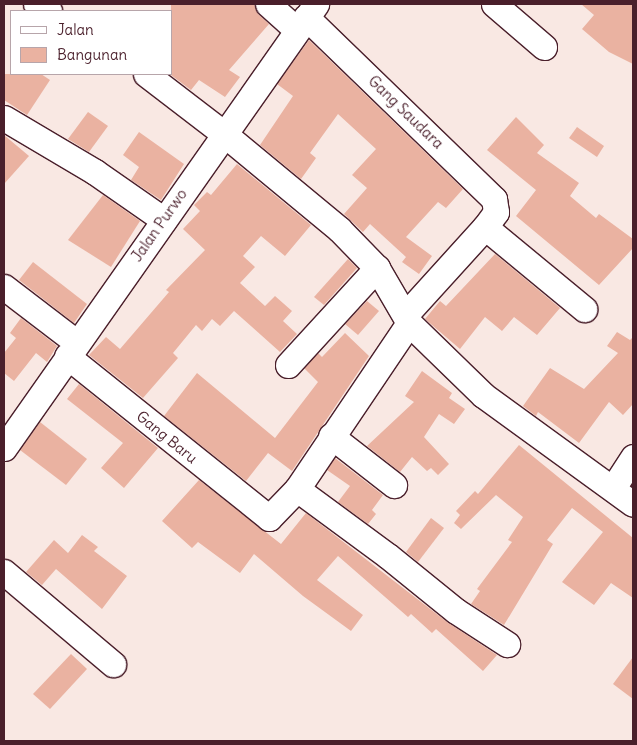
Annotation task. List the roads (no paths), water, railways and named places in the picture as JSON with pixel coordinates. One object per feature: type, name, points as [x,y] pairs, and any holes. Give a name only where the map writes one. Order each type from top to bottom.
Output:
[{"type":"street","points":[[36,4],[47,10]]},
{"type":"street","name":"Gang Saudara","points":[[268,4],[306,17],[494,199],[490,220]]},
{"type":"street","points":[[494,4],[544,47]]},
{"type":"street","name":"Jalan Purwo","points":[[4,448],[306,17]]},
{"type":"street","points":[[147,75],[223,133],[338,229],[377,268],[407,319],[483,395],[633,504]]},
{"type":"street","points":[[4,118],[95,172],[164,220]]},
{"type":"street","points":[[507,644],[456,611],[388,556],[297,489],[407,319],[490,220],[584,309]]},
{"type":"street","points":[[288,365],[377,268]]},
{"type":"street","name":"Gang Baru","points":[[4,287],[72,349],[267,518],[274,516],[297,489]]},
{"type":"street","points":[[331,436],[394,486]]},
{"type":"street","points":[[613,488],[633,456]]},
{"type":"street","points":[[4,572],[113,664]]}]
